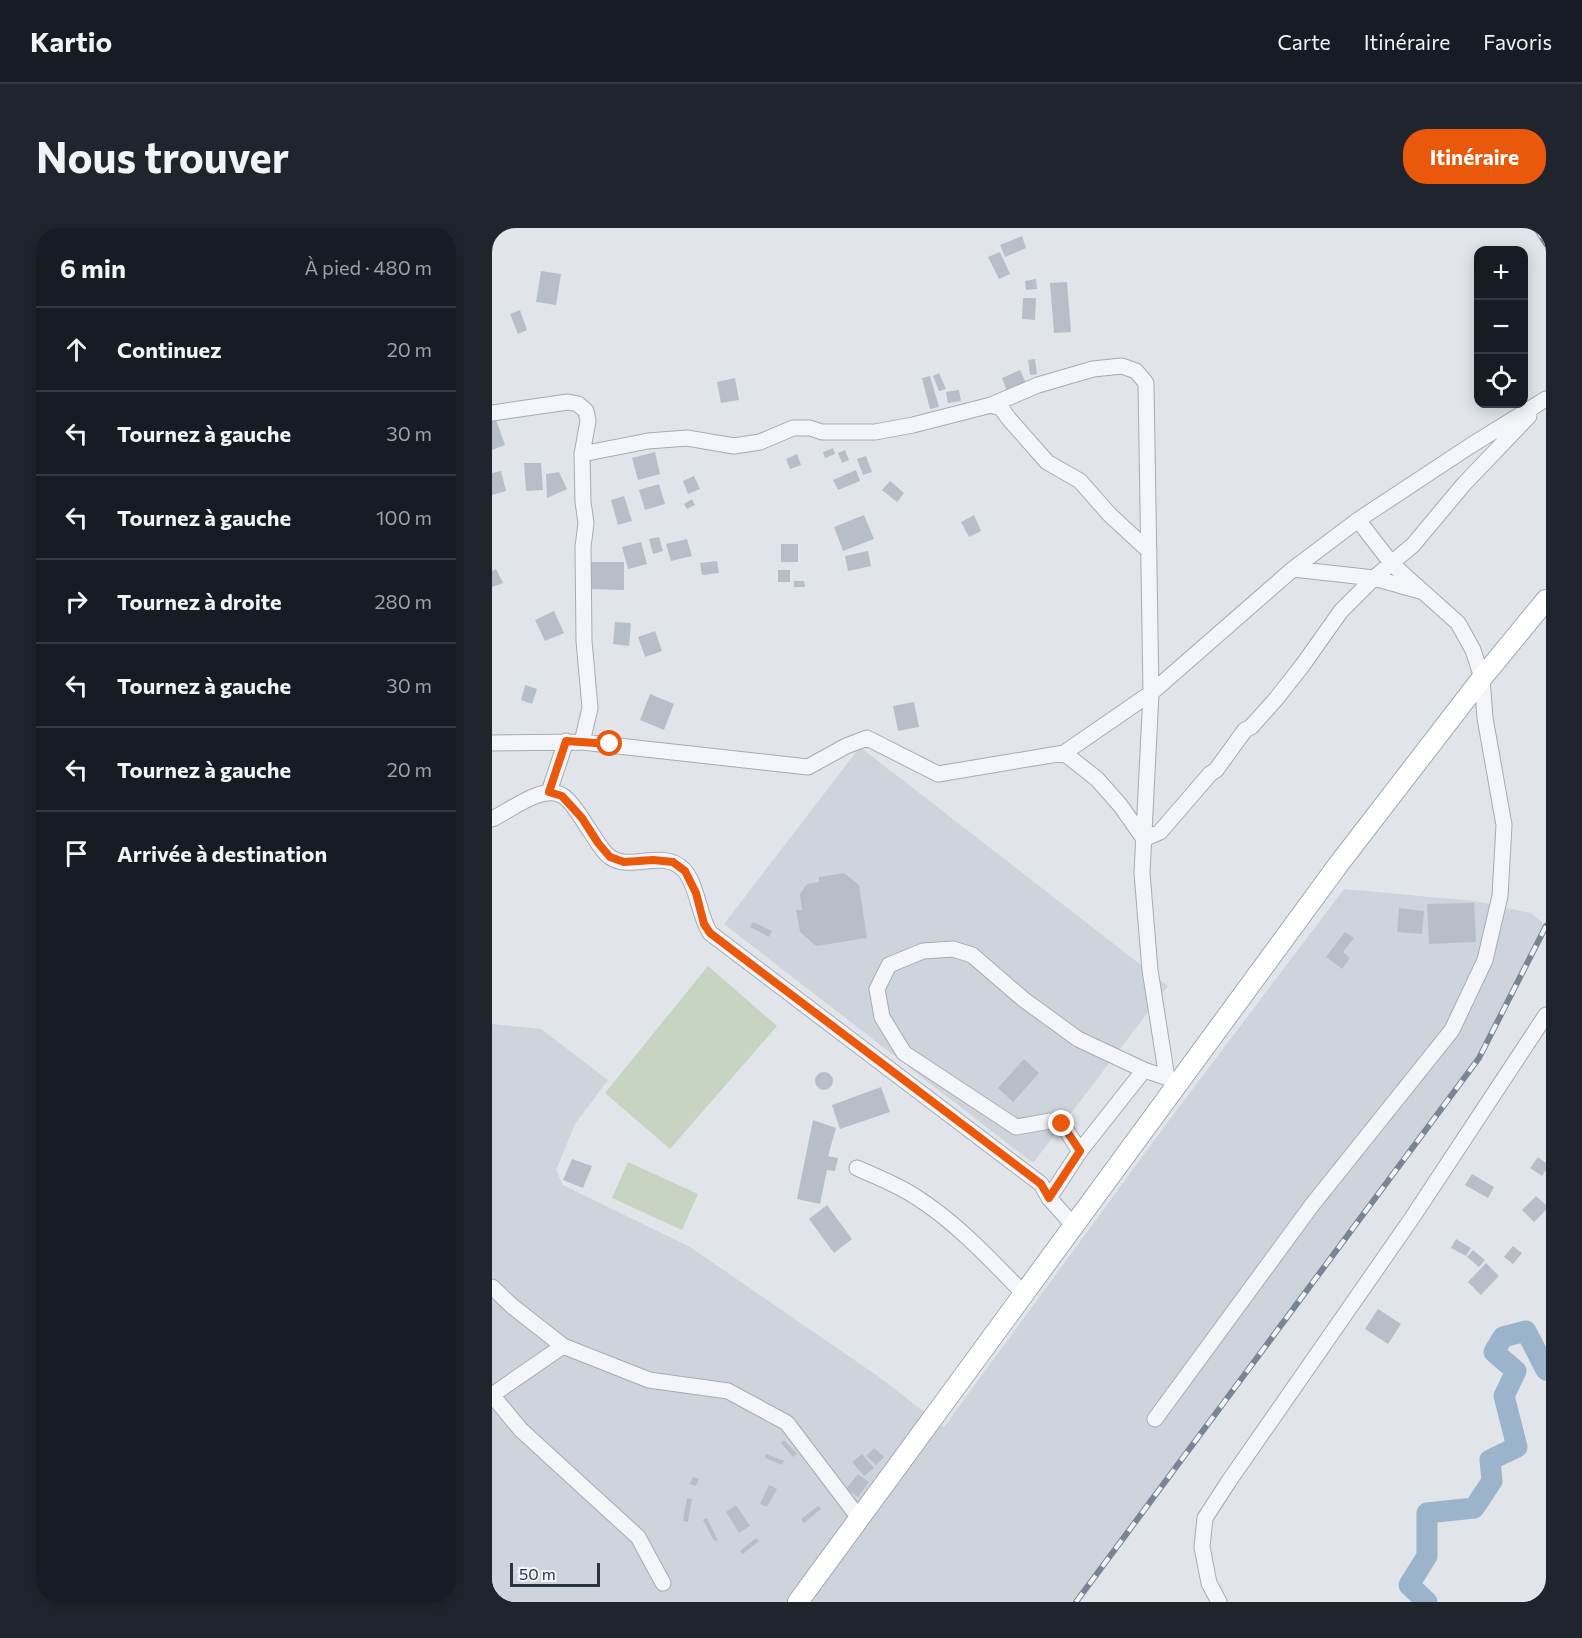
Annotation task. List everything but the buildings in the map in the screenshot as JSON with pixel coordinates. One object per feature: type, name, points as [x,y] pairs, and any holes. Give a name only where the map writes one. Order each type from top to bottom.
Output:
[{"type":"main road","points":[[798,1602],[1074,1226],[1173,1080],[1482,678],[1546,600]]},
{"type":"street","points":[[582,454],[648,441],[687,438],[734,447],[760,442],[792,428],[810,428],[822,432],[875,432],[991,405],[1038,385],[1093,369],[1122,366],[1136,371],[1146,383],[1151,693],[1142,873],[1150,970],[1173,1080]]},
{"type":"street","points":[[492,743],[582,742],[808,767],[846,746],[867,738],[938,774],[1064,753],[1151,693],[1293,569],[1358,520],[1545,400]]},
{"type":"street","points":[[1144,839],[1160,832],[1210,774],[1216,771],[1245,730],[1251,727],[1276,699],[1302,666],[1341,611],[1413,544],[1464,484],[1545,400]]},
{"type":"street","points":[[492,412],[568,402],[578,404],[586,411],[588,421],[582,454],[586,523],[583,547],[584,641],[590,708],[582,742]]},
{"type":"street","points":[[991,405],[1001,408],[1047,462],[1080,481],[1110,515],[1149,551]]},
{"type":"street","points":[[1155,1419],[1312,1205],[1452,1030],[1485,960],[1500,896],[1504,825],[1485,718],[1482,678],[1473,650],[1458,623],[1392,564],[1358,520]]},
{"type":"street","points":[[1293,569],[1374,578],[1422,591]]},
{"type":"street","points":[[549,792],[566,741]]},
{"type":"street","points":[[1064,753],[1097,779],[1120,805],[1144,839]]},
{"type":"street","points":[[492,819],[534,796],[549,792],[562,796],[582,818],[610,857],[624,862],[653,860],[673,862],[685,871],[696,893],[704,924],[710,933],[1041,1184],[1049,1198],[1074,1226]]},
{"type":"street","points":[[1080,1151],[1062,1124],[1050,1121],[1016,1127],[904,1053],[882,1017],[877,988],[889,965],[923,951],[952,949],[972,955],[1023,999],[1078,1039],[1143,1070],[1173,1080]]},
{"type":"street","points":[[1219,1602],[1209,1583],[1202,1547],[1205,1518],[1228,1481],[1412,1218],[1546,1016]]},
{"type":"street","points":[[1049,1198],[1080,1151],[1143,1070]]},
{"type":"street","points":[[857,1168],[915,1196],[940,1213],[972,1241],[1024,1294]]},
{"type":"street","points":[[492,1287],[512,1306],[563,1346],[649,1380],[728,1391],[787,1423],[859,1518]]},
{"type":"street","points":[[563,1346],[492,1395],[520,1430],[638,1537],[663,1583]]},
{"type":"shaded area","points":[[860,747],[1168,986],[1033,1163],[724,924]]},
{"type":"shaded area","points":[[1344,889],[1475,901],[1531,913],[1546,926],[1479,1058],[1076,1602],[492,1602],[492,1024],[541,1029],[608,1080],[575,1124],[556,1170],[563,1185],[690,1247],[879,1377],[944,1427],[1164,1127]]},
{"type":"green space","points":[[708,966],[777,1026],[670,1149],[605,1093]]},
{"type":"green space","points":[[628,1162],[698,1194],[682,1230],[612,1198]]},
{"type":"waterway","points":[[1427,1602],[1409,1585],[1427,1556],[1427,1513],[1474,1508],[1492,1481],[1490,1460],[1517,1447],[1504,1396],[1516,1371],[1494,1352],[1503,1337],[1526,1331],[1546,1370]]},
{"type":"railway","points":[[1536,228],[1546,244]]},
{"type":"railway","points":[[1076,1602],[1479,1058],[1546,926]]},
{"type":"route","points":[[610,744],[566,741],[549,792],[562,796],[582,818],[610,857],[624,862],[653,860],[673,862],[685,871],[696,893],[704,924],[710,933],[1041,1184],[1049,1198],[1080,1151],[1062,1124]]}]
